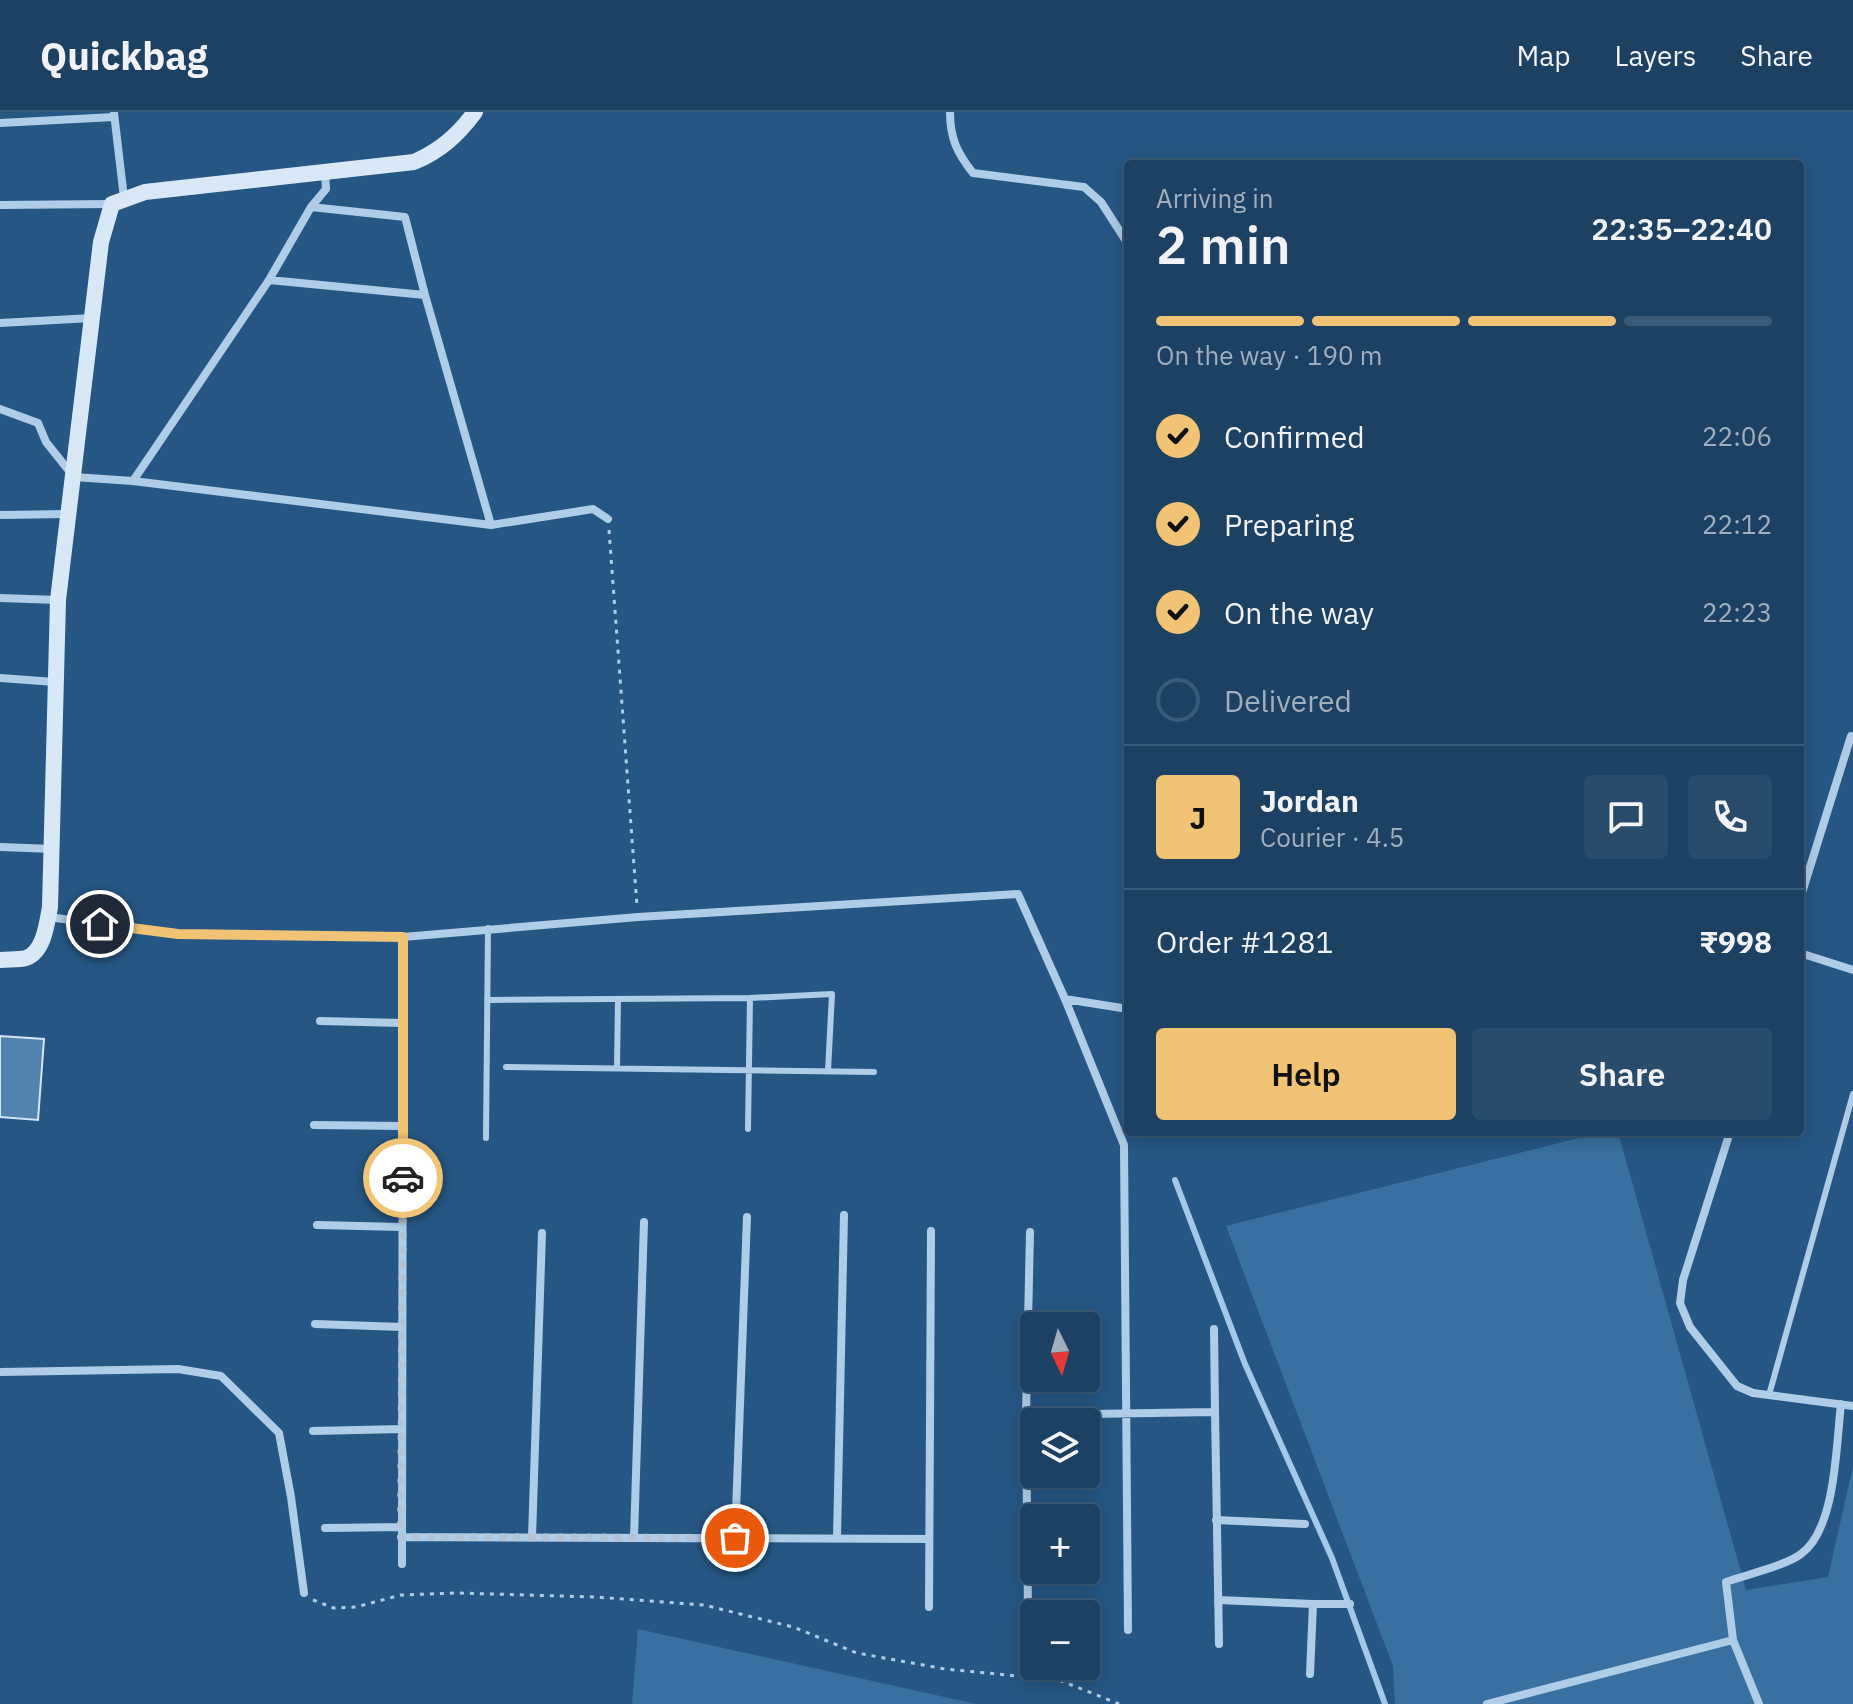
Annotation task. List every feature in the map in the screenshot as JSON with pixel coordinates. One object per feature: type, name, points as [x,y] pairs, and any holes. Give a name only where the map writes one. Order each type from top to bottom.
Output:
[{"type":"street","points":[[0,205],[118,201],[145,192],[414,162],[448,143],[475,112]]},
{"type":"street","points":[[950,112],[953,143],[973,173],[1084,187],[1101,202],[1124,238]]},
{"type":"street","points":[[0,123],[114,114],[118,201],[102,233],[58,600],[53,849],[48,917],[44,935],[34,954],[0,960]]},
{"type":"street","points":[[133,481],[269,280],[311,207],[326,189],[325,173]]},
{"type":"street","points":[[311,207],[405,217],[491,525]]},
{"type":"street","points":[[269,280],[425,295]]},
{"type":"street","points":[[0,323],[92,318]]},
{"type":"street","points":[[0,409],[38,423],[46,442],[74,477],[133,481],[491,525],[593,509],[608,519]]},
{"type":"street","points":[[0,515],[69,514]]},
{"type":"street","points":[[0,598],[58,600]]},
{"type":"street","points":[[0,678],[56,682]]},
{"type":"street","points":[[1804,886],[1851,736]]},
{"type":"street","points":[[0,847],[53,849]]},
{"type":"street","points":[[48,917],[178,934],[403,937],[638,917],[1018,894],[1065,999],[1124,1145],[1128,1630]]},
{"type":"street","points":[[402,1564],[403,937]]},
{"type":"street","points":[[1804,954],[1853,970]]},
{"type":"street","points":[[1065,999],[1124,1008]]},
{"type":"street","points":[[320,1021],[403,1023]]},
{"type":"street","points":[[314,1125],[403,1126]]},
{"type":"street","points":[[1729,1136],[1683,1280],[1680,1303],[1690,1327],[1737,1386],[1769,1395],[1853,1406]]},
{"type":"street","points":[[837,1538],[844,1215]]},
{"type":"street","points":[[735,1538],[747,1217]]},
{"type":"street","points":[[634,1538],[644,1222]]},
{"type":"street","points":[[317,1225],[402,1227]]},
{"type":"street","points":[[929,1607],[931,1231]]},
{"type":"street","points":[[1026,1408],[1030,1232]]},
{"type":"street","points":[[532,1537],[542,1233]]},
{"type":"street","points":[[315,1324],[402,1327]]},
{"type":"street","points":[[1214,1329],[1219,1644]]},
{"type":"street","points":[[0,1372],[178,1369],[221,1376],[279,1433],[304,1593]]},
{"type":"street","points":[[1759,1704],[1733,1640],[1726,1582],[1799,1556],[1816,1541],[1827,1517],[1841,1404]]},
{"type":"street","points":[[1100,1414],[1215,1412]]},
{"type":"street","points":[[313,1431],[402,1429]]},
{"type":"street","points":[[1027,1488],[1028,1600]]},
{"type":"street","points":[[1216,1520],[1305,1524]]},
{"type":"street","points":[[325,1528],[532,1537],[929,1539]]},
{"type":"street","points":[[1218,1600],[1350,1604]]},
{"type":"street","points":[[1310,1674],[1313,1604]]},
{"type":"street","points":[[1487,1704],[1733,1640]]},
{"type":"lane","points":[[486,1138],[488,928]]},
{"type":"lane","points":[[487,1000],[750,998],[832,994],[828,1071]]},
{"type":"lane","points":[[748,1129],[750,998]]},
{"type":"lane","points":[[617,1067],[618,999]]},
{"type":"lane","points":[[506,1067],[874,1072]]},
{"type":"lane","points":[[1769,1395],[1853,1094]]},
{"type":"path","points":[[608,519],[638,917]]},
{"type":"path","points":[[304,1593],[317,1603],[334,1608],[356,1607],[401,1595],[457,1593],[595,1597],[704,1605],[793,1627],[857,1653],[945,1669],[1059,1680],[1119,1704]]},
{"type":"shaded area","points":[[1587,1136],[1619,1136],[1746,1590],[1828,1577],[1853,1466],[1853,1704],[1395,1704],[1393,1666],[1226,1226]]},
{"type":"shaded area","points":[[638,1629],[976,1704],[632,1704]]},
{"type":"building","points":[[0,1036],[44,1039],[38,1120],[0,1117]]},
{"type":"waterway","points":[[1175,1180],[1245,1364],[1332,1558],[1385,1704]]},
{"type":"way so far","points":[[403,1178],[401,1537],[735,1538]]},
{"type":"route","points":[[100,924],[178,934],[403,937],[403,1178]]}]
